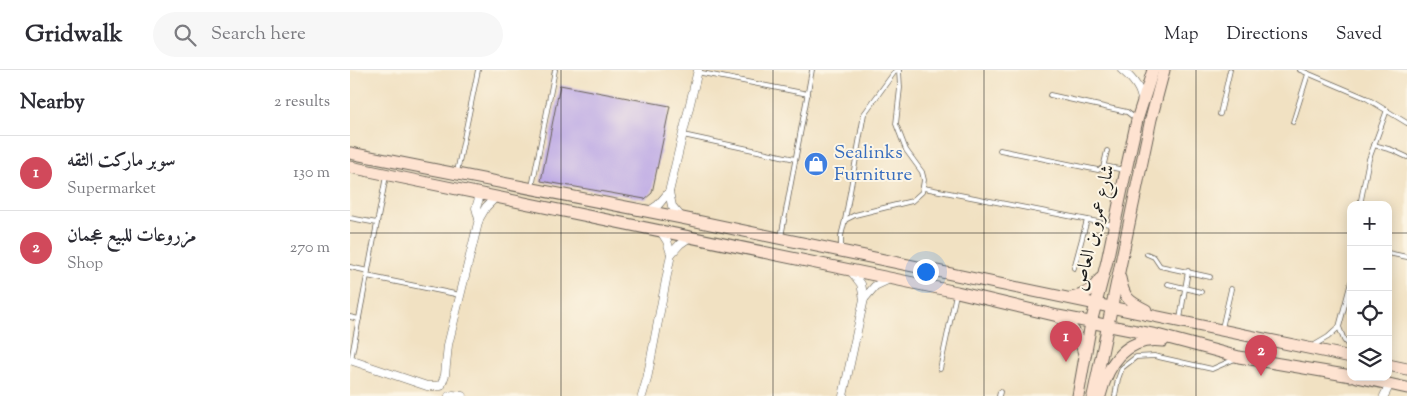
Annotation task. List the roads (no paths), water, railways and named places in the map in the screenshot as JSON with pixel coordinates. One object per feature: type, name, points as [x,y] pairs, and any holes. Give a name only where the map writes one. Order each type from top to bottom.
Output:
[{"type":"main road","name":"شارع عمرو بن العاص","points":[[1078,396],[1095,304],[1104,273],[1137,120],[1153,70]]},
{"type":"main road","name":"شارع عمرو بن العاص","points":[[1093,396],[1151,119],[1164,70]]},
{"type":"main road","points":[[350,152],[682,218],[1347,356]]},
{"type":"main road","points":[[350,167],[957,292],[1058,316],[1157,335],[1240,357],[1347,375]]},
{"type":"main road","points":[[389,175],[403,172],[445,180],[457,174]]},
{"type":"main road","points":[[480,194],[490,188],[521,192],[531,189]]},
{"type":"main road","points":[[1069,298],[1089,292],[1096,286],[1104,273]]},
{"type":"main road","points":[[1119,274],[1128,300],[1164,318]]},
{"type":"main road","points":[[1058,316],[1079,337],[1085,359]]},
{"type":"main road","points":[[1100,396],[1106,375],[1114,360],[1127,350],[1142,343],[1158,341],[1209,352],[1219,352]]},
{"type":"main road","points":[[1392,366],[1407,370]]},
{"type":"main road","points":[[1377,381],[1407,388]]},
{"type":"street","points":[[1122,70],[1138,89],[1142,105]]},
{"type":"street","points":[[682,218],[672,206],[669,192],[697,71]]},
{"type":"street","points":[[649,212],[658,206],[669,192]]},
{"type":"street","points":[[479,219],[476,208],[480,194]]},
{"type":"street","points":[[441,386],[445,375],[448,345],[479,219],[486,207],[495,198]]},
{"type":"street","points":[[642,396],[647,380],[671,254],[667,241],[660,230]]},
{"type":"street","points":[[671,254],[690,236]]},
{"type":"street","points":[[844,396],[864,299],[861,284],[851,271]]},
{"type":"street","points":[[864,299],[875,286],[890,279]]},
{"type":"street","points":[[350,360],[427,386],[441,386]]},
{"type":"street","points":[[1384,396],[1392,384]]},
{"type":"street","points":[[441,386],[448,396],[462,396]]},
{"type":"lane","points":[[457,174],[478,70]]},
{"type":"lane","points":[[531,189],[555,70]]},
{"type":"lane","points":[[780,239],[812,70]]},
{"type":"lane","points":[[845,220],[855,215],[912,201],[919,196],[924,188],[923,176],[906,150],[896,124],[900,88],[898,70]]},
{"type":"lane","points":[[841,252],[841,236],[864,114],[898,70]]},
{"type":"lane","points":[[1220,114],[1230,70]]},
{"type":"lane","points":[[1300,70],[1366,98],[1407,123]]},
{"type":"lane","points":[[697,71],[808,94]]},
{"type":"lane","points":[[1293,122],[1308,74]]},
{"type":"lane","points":[[1050,95],[1127,112],[1137,120]]},
{"type":"lane","points":[[1361,201],[1367,166],[1387,110]]},
{"type":"lane","points":[[682,135],[796,159]]},
{"type":"lane","points":[[1374,145],[1407,157]]},
{"type":"lane","points":[[1000,150],[1098,170],[1104,166],[1107,151]]},
{"type":"lane","points":[[1104,166],[1126,170]]},
{"type":"lane","points":[[350,360],[377,223],[389,175]]},
{"type":"lane","points":[[924,188],[1114,225]]},
{"type":"lane","points":[[350,218],[377,223]]},
{"type":"lane","points":[[1074,268],[1087,220]]},
{"type":"lane","points":[[1146,254],[1154,257],[1160,266],[1210,277]]},
{"type":"lane","points":[[1392,254],[1407,257]]},
{"type":"lane","points":[[350,267],[368,271]]},
{"type":"lane","points":[[1180,321],[1188,271]]},
{"type":"lane","points":[[367,276],[460,295]]},
{"type":"lane","points":[[1168,284],[1201,292]]},
{"type":"lane","points":[[1222,330],[1231,289]]},
{"type":"lane","points":[[1308,348],[1328,337],[1339,327],[1349,291]]},
{"type":"lane","points":[[940,369],[957,292]]},
{"type":"lane","points":[[350,317],[358,319]]},
{"type":"lane","points":[[1339,327],[1347,344]]},
{"type":"lane","points":[[1114,396],[1120,373],[1126,363],[1136,357],[1154,356],[1212,368],[1240,357]]},
{"type":"place","name":"Sealinks Furniture","points":[[816,164]]},
{"type":"place","name":"سوبر ماركت الثقه","points":[[1066,362]]},
{"type":"place","name":"مزروعات للبيع عجمان","points":[[1261,376]]}]
